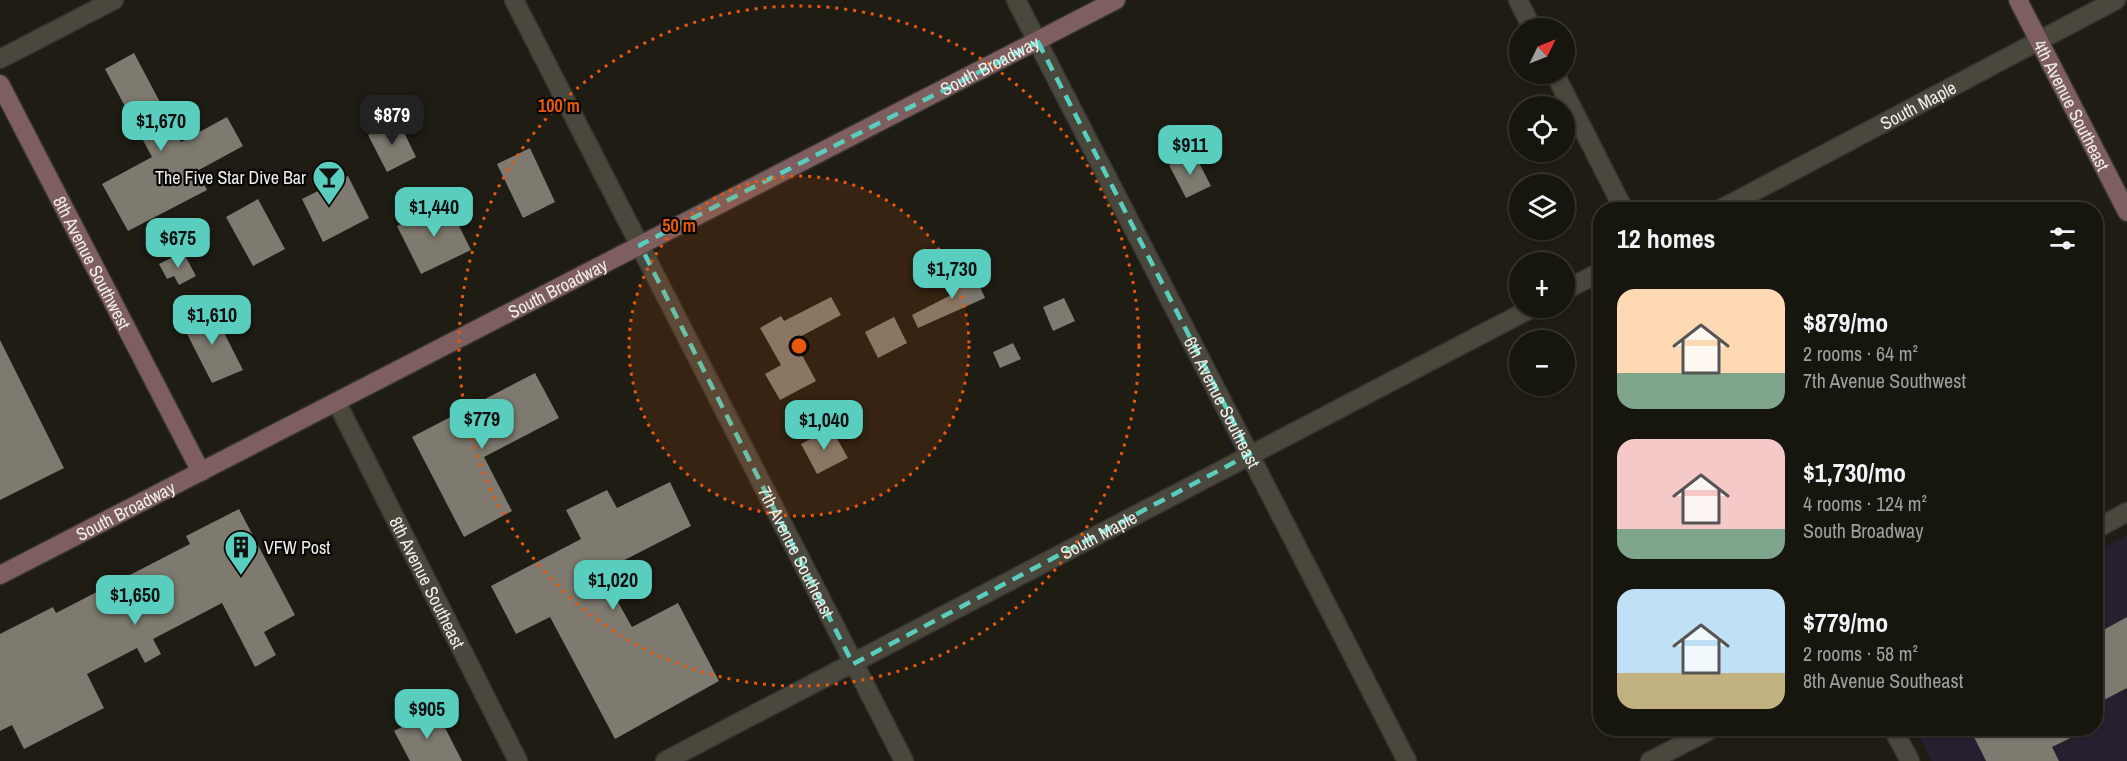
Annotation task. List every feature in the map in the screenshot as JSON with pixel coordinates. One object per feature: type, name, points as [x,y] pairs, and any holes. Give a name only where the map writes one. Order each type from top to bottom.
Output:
[{"type":"street","points":[[0,59],[114,0]]},
{"type":"street","name":"7th Avenue Southeast","points":[[514,0],[904,761]]},
{"type":"street","name":"6th Avenue Southeast","points":[[1016,0],[1407,761]]},
{"type":"street","name":"South Broadway","points":[[0,575],[1116,0]]},
{"type":"street","points":[[1518,0],[1527,18]]},
{"type":"street","name":"4th Avenue Southeast","points":[[2018,0],[2127,212]]},
{"type":"street","name":"South Maple","points":[[1734,202],[2116,0]]},
{"type":"street","name":"8th Avenue Southwest","points":[[0,84],[201,472]]},
{"type":"street","points":[[1560,84],[1620,202]]},
{"type":"street","points":[[1575,285],[1593,276]]},
{"type":"street","name":"South Maple","points":[[665,761],[1513,318]]},
{"type":"street","name":"8th Avenue Southeast","points":[[337,403],[518,761]]},
{"type":"street","points":[[2103,525],[2127,512]]},
{"type":"street","points":[[1650,761],[1698,736]]},
{"type":"street","points":[[1897,736],[1910,761]]},
{"type":"highlighted area","points":[[1038,42],[1250,454],[853,664],[640,245]]},
{"type":"shaded area","points":[[2127,535],[2127,761],[1932,761],[1919,736],[2103,736],[2103,548]]},
{"type":"building","points":[[134,53],[181,142],[227,117],[243,146],[197,171],[207,190],[128,231],[102,184],[152,157],[105,69]]},
{"type":"building","points":[[398,120],[416,157],[387,172],[368,135]]},
{"type":"building","points":[[530,148],[555,202],[523,218],[497,164]]},
{"type":"building","points":[[1194,153],[1211,186],[1186,198],[1169,165]]},
{"type":"building","points":[[348,176],[369,218],[323,242],[302,199]]},
{"type":"building","points":[[258,199],[285,249],[253,266],[226,217]]},
{"type":"building","points":[[447,202],[471,250],[421,274],[397,226]]},
{"type":"building","points":[[183,252],[196,276],[179,285],[174,276],[167,279],[159,264]]},
{"type":"building","points":[[973,271],[985,298],[918,328],[912,315],[951,295],[946,283]]},
{"type":"building","points":[[831,297],[841,315],[794,340],[816,381],[780,400],[765,374],[781,365],[760,328],[781,316],[784,321]]},
{"type":"building","points":[[1064,298],[1075,321],[1053,331],[1043,307]]},
{"type":"building","points":[[212,309],[243,370],[212,383],[182,324]]},
{"type":"building","points":[[894,317],[907,343],[878,358],[865,332]]},
{"type":"building","points":[[0,340],[64,468],[0,500]]},
{"type":"building","points":[[1013,343],[1021,359],[1000,368],[993,352]]},
{"type":"building","points":[[535,373],[559,418],[484,457],[512,511],[464,537],[412,437]]},
{"type":"building","points":[[831,428],[848,458],[817,474],[801,444]]},
{"type":"building","points":[[670,482],[691,526],[601,572],[632,627],[678,603],[719,681],[615,739],[550,617],[516,634],[491,586],[581,539],[566,510],[607,490],[617,508]]},
{"type":"building","points":[[239,509],[295,615],[264,632],[276,655],[255,667],[222,603],[153,639],[161,654],[145,663],[137,648],[87,674],[104,708],[24,749],[12,725],[0,731],[0,634],[53,607],[56,613],[190,544],[186,536]]},
{"type":"building","points":[[2127,617],[2127,688],[2103,700],[2103,630]]},
{"type":"building","points":[[436,710],[462,761],[410,761],[394,731]]},
{"type":"building","points":[[1974,736],[2075,736],[2052,747],[2059,761],[1986,761]]},
{"type":"place","name":"The Five Star Dive Bar","points":[[329,206]]},
{"type":"place","name":"VFW Post","points":[[241,576]]}]
